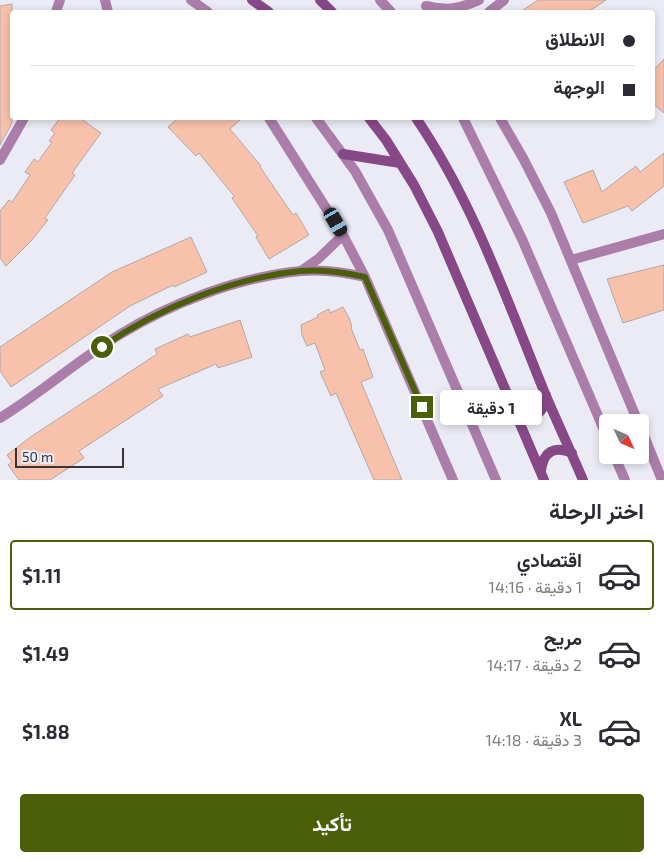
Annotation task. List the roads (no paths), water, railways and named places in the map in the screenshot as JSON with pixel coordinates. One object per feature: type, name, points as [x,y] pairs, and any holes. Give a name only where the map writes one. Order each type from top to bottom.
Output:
[{"type":"street","points":[[192,0],[205,10]]},
{"type":"street","points":[[252,0],[266,10]]},
{"type":"street","points":[[320,0],[330,10]]},
{"type":"street","points":[[380,0],[389,10]]},
{"type":"street","points":[[425,6],[444,10],[463,8],[479,0]]},
{"type":"street","points":[[0,160],[23,120]]},
{"type":"street","points":[[270,120],[343,235],[365,277],[454,480]]},
{"type":"street","points":[[318,120],[343,154],[372,200],[402,260],[496,480]]},
{"type":"street","points":[[370,120],[414,185],[438,232],[543,475]]},
{"type":"street","points":[[417,120],[457,186],[476,226],[583,480]]},
{"type":"street","points":[[464,120],[522,239],[599,418]]},
{"type":"street","points":[[501,120],[551,213],[635,414]]},
{"type":"street","points":[[343,154],[400,163]]},
{"type":"street","points":[[571,260],[664,234]]},
{"type":"street","points":[[301,271],[343,235]]},
{"type":"street","points":[[0,418],[119,335],[162,312],[208,293],[256,279],[301,271],[325,271],[365,277]]},
{"type":"street","points":[[515,412],[523,417],[532,417],[540,412],[545,405],[546,396]]},
{"type":"street","points":[[649,448],[662,480]]},
{"type":"street","points":[[543,475],[542,462],[547,454],[554,450],[563,449],[572,453]]},
{"type":"street","points":[[618,464],[625,480]]}]
